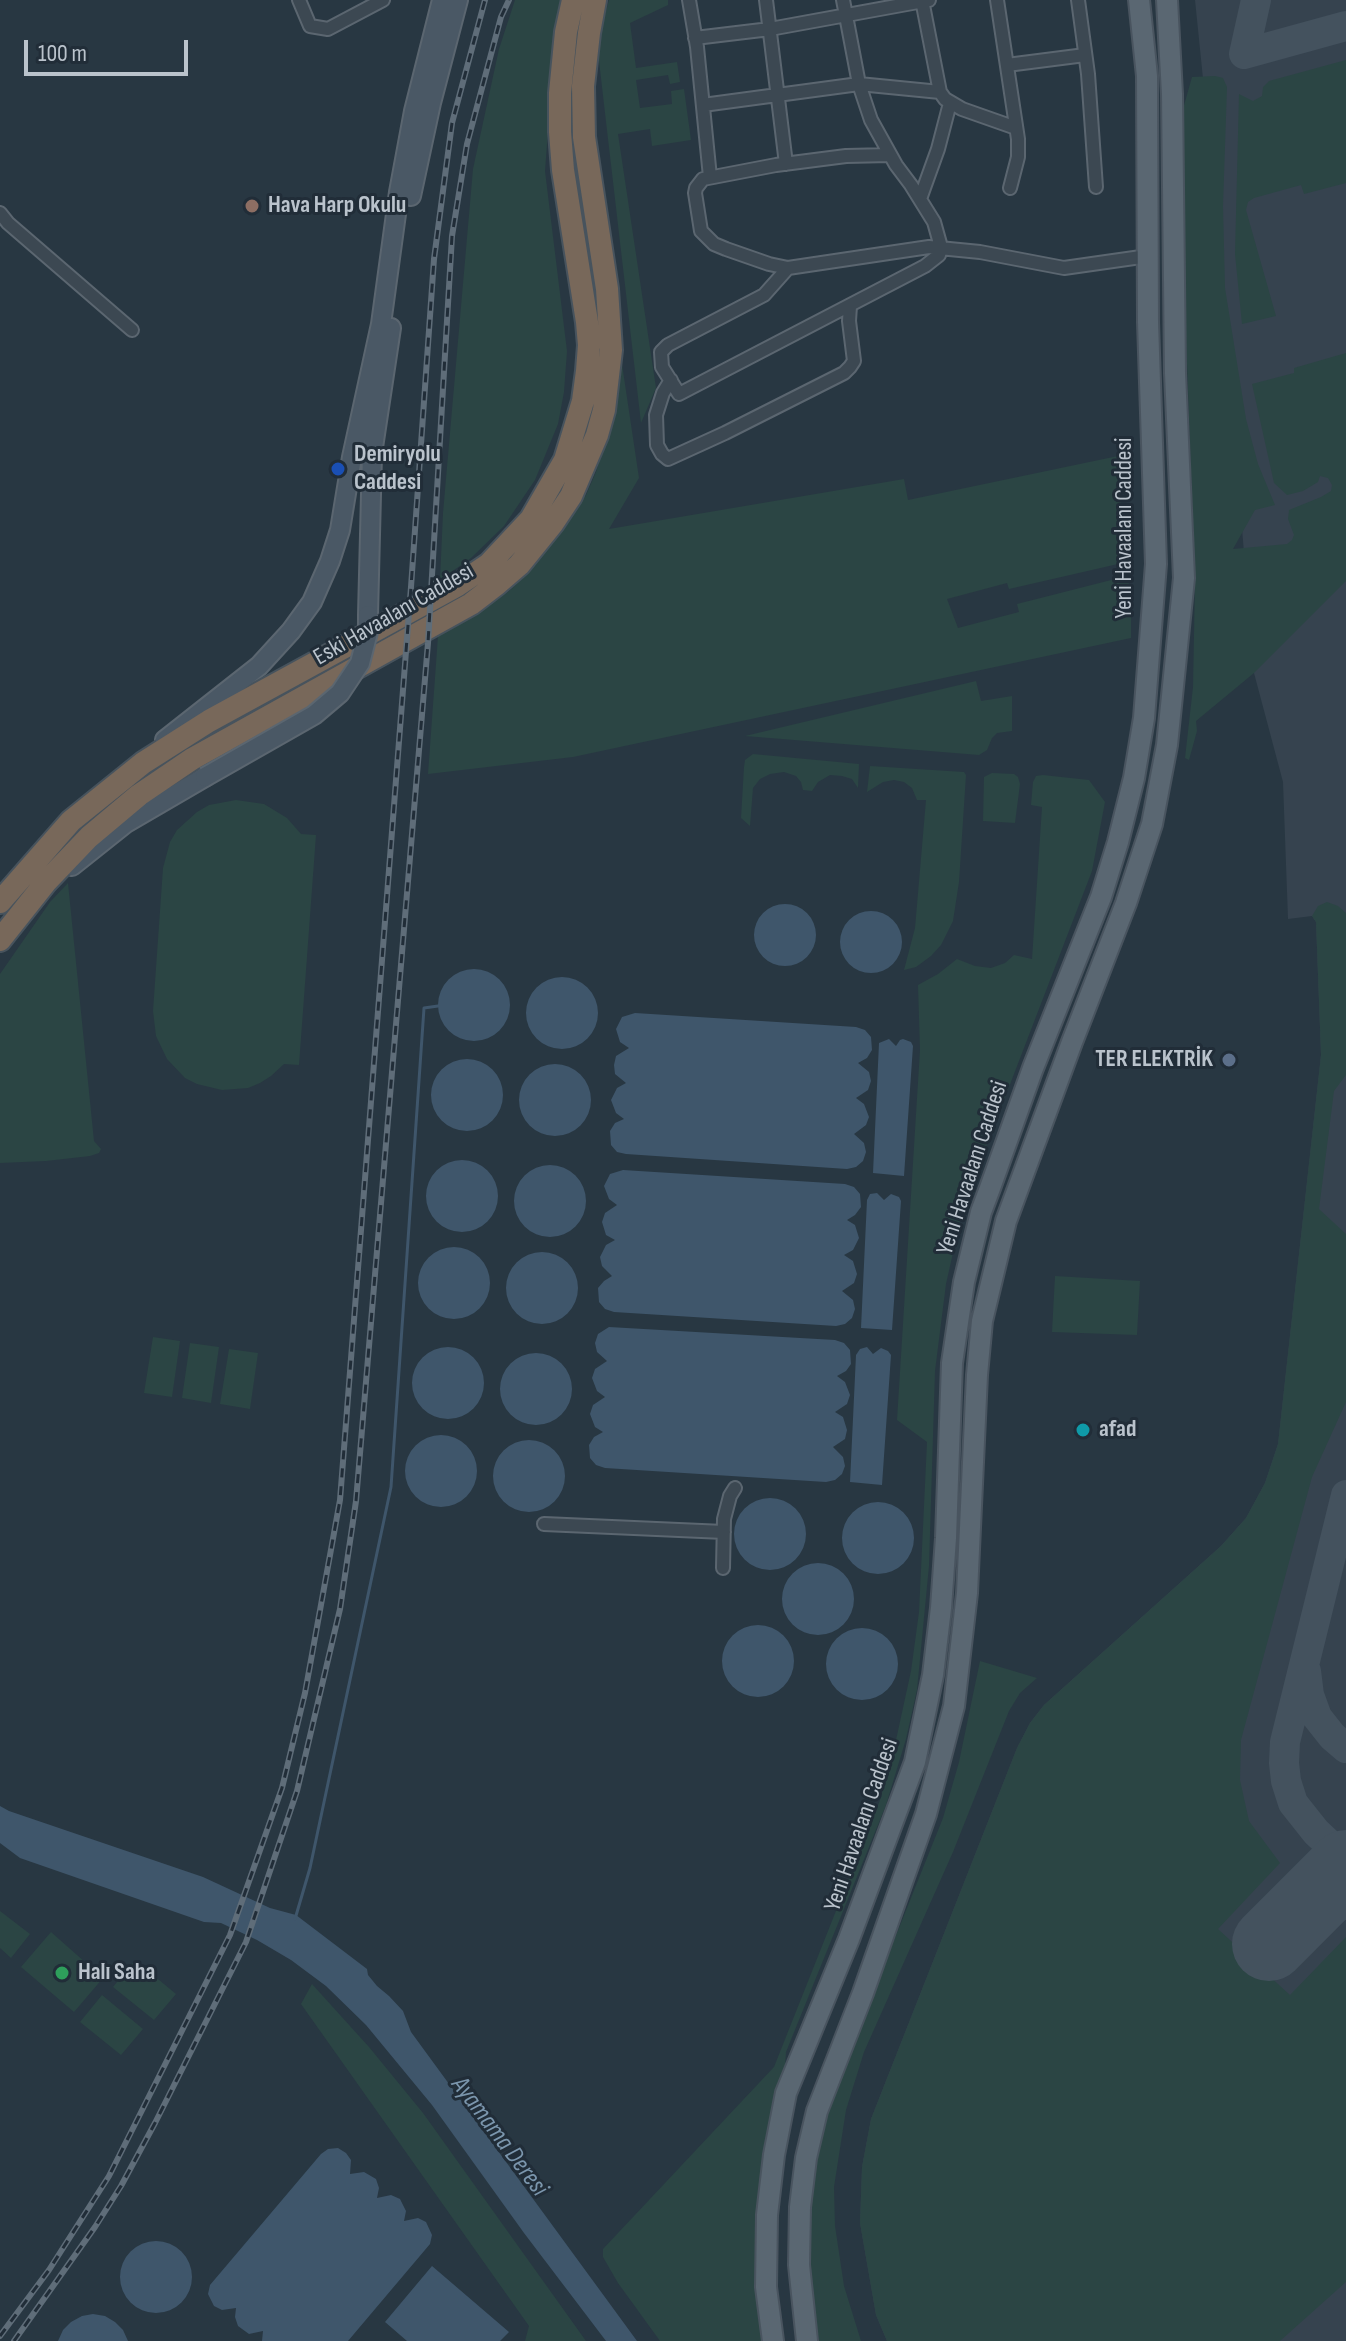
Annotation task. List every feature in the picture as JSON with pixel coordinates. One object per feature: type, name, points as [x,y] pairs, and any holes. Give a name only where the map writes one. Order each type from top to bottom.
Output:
[{"type":"highway","name":"Eski Havaalanı Caddesi","points":[[0,902],[71,821],[143,763],[209,721],[458,585],[489,564],[531,519],[565,460],[576,428],[583,401],[589,345],[560,132],[560,93],[573,0]]},
{"type":"highway","name":"Eski Havaalanı Caddesi","points":[[0,940],[46,882],[109,818],[169,773],[454,615],[497,584],[536,546],[571,496],[597,435],[606,396],[611,350],[607,289],[584,137],[583,86],[595,0]]},
{"type":"main road","name":"Yeni Havaalanı Caddesi","points":[[773,2341],[766,2287],[767,2215],[786,2093],[854,1927],[915,1762],[933,1675],[945,1552],[952,1363],[964,1282],[980,1220],[1033,1068],[1101,897],[1134,778],[1144,718],[1156,564],[1149,373],[1147,76],[1139,0]]},
{"type":"main road","name":"Yeni Havaalanı Caddesi","points":[[807,2341],[799,2265],[800,2207],[817,2111],[863,1993],[926,1814],[954,1706],[967,1593],[982,1321],[1004,1228],[1126,903],[1152,824],[1167,745],[1184,578],[1175,373],[1172,83],[1167,0]]},
{"type":"main road","points":[[143,763],[181,726],[259,666],[312,602],[330,561],[340,530],[381,324],[399,192],[414,111],[445,2]]},
{"type":"main road","points":[[46,882],[126,823],[314,715],[349,683],[360,663],[368,632],[372,454],[412,190],[431,103],[445,2]]},
{"type":"main road","points":[[1148,256],[1172,256]]},
{"type":"main road","points":[[1149,373],[1175,373]]},
{"type":"main road","points":[[980,1220],[1004,1228]]},
{"type":"street","points":[[299,0],[310,26],[328,29],[383,0]]},
{"type":"street","points":[[689,0],[710,177]]},
{"type":"street","points":[[766,0],[786,164]]},
{"type":"street","points":[[788,268],[764,295],[668,345],[661,352],[662,367],[679,394],[925,266],[939,255],[941,247],[934,222],[871,120],[859,84],[843,0]]},
{"type":"street","points":[[695,38],[770,29],[925,0],[940,92],[950,103],[962,109],[1016,128]]},
{"type":"street","points":[[997,0],[1016,128],[1018,157],[1010,188]]},
{"type":"street","points":[[1078,0],[1096,187]]},
{"type":"street","points":[[1007,65],[1085,55]]},
{"type":"street","points":[[703,105],[859,84],[940,92]]},
{"type":"street","points":[[920,199],[950,103]]},
{"type":"street","points":[[890,155],[846,156],[710,177],[699,182],[695,193],[701,231],[714,244],[745,257],[788,268],[929,247],[980,252],[1064,268],[1148,256]]},
{"type":"street","points":[[0,213],[132,330]]},
{"type":"street","points":[[671,380],[656,415],[657,445],[668,459],[844,373],[854,361],[850,306]]},
{"type":"street","points":[[723,1568],[724,1519],[735,1488]]},
{"type":"street","points":[[544,1524],[724,1532]]},
{"type":"shaded area","points":[[1195,0],[1346,0],[1346,2341],[887,2341],[876,2315],[860,2223],[862,2167],[871,2119],[1017,1748],[1044,1705],[1221,1546],[1246,1518],[1265,1483],[1278,1444],[1321,1055],[1316,922],[1312,916],[1288,919],[1283,782],[1254,673]]},
{"type":"shaded area","points":[[785,904],[797,906],[807,913],[814,923],[814,947],[807,957],[797,964],[785,966],[773,964],[763,957],[756,947],[754,935],[756,923],[763,913],[773,906]]},
{"type":"shaded area","points":[[871,911],[883,913],[893,920],[900,930],[900,954],[893,964],[883,971],[871,973],[859,971],[849,964],[842,954],[840,942],[842,930],[849,920],[859,913]]},
{"type":"shaded area","points":[[481,969],[500,979],[508,991],[508,1019],[500,1031],[488,1039],[467,1041],[448,1031],[440,1019],[438,998],[448,979],[460,971]]},
{"type":"shaded area","points":[[555,977],[569,977],[588,987],[598,1006],[598,1020],[588,1039],[569,1049],[555,1049],[536,1039],[526,1020],[526,1006],[536,987]]},
{"type":"shaded area","points":[[635,1013],[865,1030],[871,1037],[872,1050],[867,1058],[858,1063],[869,1072],[871,1081],[868,1090],[856,1098],[864,1104],[869,1117],[866,1125],[854,1134],[864,1143],[866,1152],[863,1161],[847,1169],[617,1152],[611,1145],[610,1131],[615,1123],[624,1119],[616,1113],[611,1100],[617,1088],[626,1083],[615,1074],[614,1065],[616,1056],[629,1048],[620,1042],[616,1029],[622,1017]]},
{"type":"shaded area","points":[[889,1039],[896,1046],[903,1039],[913,1046],[904,1176],[873,1173],[879,1043]]},
{"type":"shaded area","points":[[474,1059],[493,1069],[501,1081],[501,1109],[493,1121],[481,1129],[460,1131],[441,1121],[433,1109],[431,1088],[441,1069],[453,1061]]},
{"type":"shaded area","points":[[548,1064],[562,1064],[581,1074],[591,1093],[591,1107],[581,1126],[562,1136],[548,1136],[529,1126],[519,1107],[519,1093],[529,1074]]},
{"type":"shaded area","points":[[469,1160],[488,1170],[496,1182],[496,1210],[488,1222],[476,1230],[455,1232],[436,1222],[428,1210],[426,1189],[436,1170],[448,1162]]},
{"type":"shaded area","points":[[557,1165],[576,1175],[584,1187],[584,1215],[576,1227],[564,1235],[543,1237],[524,1227],[516,1215],[514,1194],[524,1175],[536,1167]]},
{"type":"shaded area","points":[[623,1170],[854,1187],[860,1194],[861,1207],[847,1220],[855,1225],[859,1238],[853,1250],[844,1255],[853,1261],[857,1274],[854,1283],[842,1291],[853,1300],[855,1309],[852,1318],[836,1326],[605,1309],[599,1302],[598,1288],[612,1276],[602,1266],[600,1257],[606,1245],[615,1240],[606,1235],[602,1222],[605,1213],[617,1205],[609,1199],[604,1186],[610,1174]]},
{"type":"shaded area","points":[[877,1193],[884,1200],[891,1194],[901,1201],[892,1330],[861,1328],[867,1200],[870,1194]]},
{"type":"shaded area","points":[[447,1247],[461,1247],[480,1257],[490,1276],[490,1290],[480,1309],[461,1319],[447,1319],[428,1309],[418,1290],[418,1276],[428,1257]]},
{"type":"shaded area","points":[[535,1252],[549,1252],[568,1262],[578,1281],[578,1295],[568,1314],[549,1324],[535,1324],[516,1314],[506,1295],[506,1281],[516,1262]]},
{"type":"shaded area","points":[[609,1327],[844,1343],[850,1350],[851,1364],[837,1376],[845,1382],[850,1395],[847,1404],[835,1412],[843,1417],[847,1430],[845,1439],[833,1447],[843,1457],[845,1466],[842,1474],[826,1482],[596,1465],[590,1458],[589,1445],[594,1437],[603,1432],[595,1427],[590,1414],[593,1405],[605,1397],[597,1391],[592,1378],[595,1369],[607,1361],[597,1352],[595,1343],[598,1334]]},
{"type":"shaded area","points":[[441,1347],[455,1347],[474,1357],[484,1376],[484,1390],[474,1409],[455,1419],[441,1419],[422,1409],[412,1390],[412,1376],[422,1357]]},
{"type":"shaded area","points":[[867,1347],[873,1354],[881,1348],[891,1355],[882,1485],[850,1482],[856,1355],[860,1349]]},
{"type":"shaded area","points":[[543,1353],[562,1363],[570,1375],[570,1403],[562,1415],[550,1423],[529,1425],[510,1415],[502,1403],[500,1382],[510,1363],[522,1355]]},
{"type":"shaded area","points":[[448,1435],[467,1445],[475,1457],[475,1485],[467,1497],[455,1505],[434,1507],[415,1497],[407,1485],[405,1464],[415,1445],[427,1437]]},
{"type":"shaded area","points":[[522,1440],[536,1440],[555,1450],[565,1469],[565,1483],[555,1502],[536,1512],[522,1512],[503,1502],[493,1483],[493,1469],[503,1450]]},
{"type":"shaded area","points":[[777,1498],[796,1508],[804,1520],[804,1548],[796,1560],[784,1568],[763,1570],[744,1560],[736,1548],[734,1527],[744,1508],[756,1500]]},
{"type":"shaded area","points":[[871,1502],[885,1502],[904,1512],[914,1531],[914,1545],[904,1564],[885,1574],[871,1574],[852,1564],[842,1545],[842,1531],[852,1512]]},
{"type":"shaded area","points":[[825,1563],[844,1573],[852,1585],[852,1613],[844,1625],[832,1633],[811,1635],[792,1625],[784,1613],[782,1592],[792,1573],[804,1565]]},
{"type":"shaded area","points":[[751,1625],[765,1625],[784,1635],[794,1654],[794,1668],[784,1687],[765,1697],[751,1697],[732,1687],[722,1668],[722,1654],[732,1635]]},
{"type":"shaded area","points":[[869,1628],[888,1638],[896,1650],[896,1678],[888,1690],[876,1698],[855,1700],[836,1690],[828,1678],[826,1657],[836,1638],[848,1630]]},
{"type":"shaded area","points":[[0,1806],[203,1877],[270,1908],[296,1915],[367,1969],[377,1986],[403,2011],[411,2032],[637,2341],[606,2341],[432,2105],[366,2025],[326,1986],[291,1960],[221,1923],[204,1922],[20,1858],[0,1843]]},
{"type":"shaded area","points":[[338,2148],[351,2160],[350,2174],[364,2172],[376,2179],[379,2188],[377,2198],[391,2195],[400,2199],[406,2211],[404,2221],[418,2218],[426,2222],[432,2235],[430,2244],[348,2341],[262,2341],[263,2331],[249,2334],[238,2326],[236,2308],[222,2310],[214,2306],[208,2294],[210,2285],[321,2154]]},
{"type":"shaded area","points":[[163,2241],[182,2251],[190,2263],[190,2291],[182,2303],[170,2311],[149,2313],[130,2303],[122,2291],[120,2270],[130,2251],[142,2243]]},
{"type":"shaded area","points":[[432,2266],[509,2332],[500,2341],[407,2341],[385,2322]]},
{"type":"shaded area","points":[[93,2314],[115,2322],[128,2341],[58,2341],[71,2322]]},
{"type":"green space","points":[[515,0],[562,0],[555,38],[545,171],[567,351],[564,392],[558,424],[535,480],[504,526],[471,558],[440,580],[473,169],[499,49]]},
{"type":"green space","points":[[609,0],[668,0],[668,5],[630,23],[636,68],[677,62],[680,82],[670,84],[668,75],[636,80],[640,108],[672,104],[671,91],[684,89],[691,140],[652,146],[650,129],[618,134],[656,388],[641,423],[597,44]]},
{"type":"green space","points":[[1346,60],[1346,183],[1304,194],[1301,185],[1248,202],[1246,210],[1276,316],[1242,324],[1235,254],[1239,94],[1253,101],[1262,96],[1263,87],[1269,81]]},
{"type":"green space","points":[[1192,77],[1223,78],[1227,87],[1223,206],[1225,288],[1246,419],[1258,464],[1275,505],[1255,510],[1233,549],[1287,544],[1294,535],[1288,519],[1289,510],[1321,497],[1331,491],[1332,485],[1328,478],[1320,476],[1318,482],[1303,491],[1287,495],[1274,483],[1252,384],[1294,373],[1294,368],[1346,353],[1346,581],[1254,673],[1196,721],[1197,731],[1189,760],[1185,758],[1193,687],[1195,581],[1183,255],[1183,109]]},
{"type":"green space","points":[[619,344],[639,478],[609,529],[904,479],[908,500],[1118,456],[1125,554],[1118,564],[1009,589],[1007,583],[947,599],[958,628],[1019,612],[1017,604],[1123,577],[1131,586],[1131,638],[573,757],[428,774],[438,636],[471,618],[509,591],[530,571],[586,495],[608,431]]},
{"type":"green space","points":[[976,681],[981,701],[1012,696],[1012,731],[997,733],[987,750],[979,755],[745,736]]},
{"type":"green space","points":[[753,754],[859,764],[858,788],[852,779],[830,775],[818,782],[812,791],[803,790],[796,776],[784,772],[770,774],[760,779],[753,788],[750,826],[741,818],[745,760]]},
{"type":"green space","points":[[870,766],[964,772],[966,775],[959,882],[953,921],[941,945],[931,956],[916,967],[904,970],[915,928],[926,800],[917,800],[912,788],[894,780],[883,782],[867,792]]},
{"type":"green space","points":[[992,773],[1018,777],[1020,784],[1015,823],[983,821],[984,777]]},
{"type":"green space","points":[[1036,776],[1089,780],[1105,802],[1092,871],[979,1165],[961,1217],[946,1284],[935,1371],[929,1566],[917,1690],[886,1805],[786,2052],[785,2067],[772,2112],[759,2194],[756,2239],[766,2341],[660,2341],[618,2283],[603,2257],[603,2249],[774,2067],[880,1800],[896,1740],[911,1671],[919,1612],[927,1442],[897,1420],[920,1050],[918,985],[957,959],[991,968],[1005,963],[1014,955],[1032,959],[1042,807],[1031,805],[1033,782]]},
{"type":"green space","points":[[236,800],[264,804],[287,818],[301,834],[316,835],[299,1065],[284,1064],[271,1076],[248,1088],[222,1090],[185,1078],[167,1059],[156,1036],[153,1011],[163,868],[170,842],[177,830],[197,812],[209,805]]},
{"type":"green space","points":[[68,883],[94,1141],[101,1149],[90,1156],[0,1163],[0,974],[50,902]]},
{"type":"green space","points":[[1327,902],[1346,913],[1346,1075],[1334,1091],[1319,1209],[1346,1234],[1346,1402],[1312,1477],[1241,1740],[1240,1780],[1249,1821],[1280,1863],[1218,1929],[1290,1995],[1346,1937],[1346,2282],[1280,2341],[887,2341],[876,2315],[860,2223],[862,2167],[871,2119],[1017,1748],[1044,1705],[1221,1546],[1246,1518],[1265,1483],[1278,1444],[1321,1055],[1316,922],[1312,916],[1318,906]]},
{"type":"green space","points":[[1055,1276],[1140,1281],[1137,1335],[1052,1332]]},
{"type":"green space","points":[[153,1337],[180,1341],[172,1397],[144,1393]]},
{"type":"green space","points":[[190,1343],[219,1347],[211,1403],[182,1398]]},
{"type":"green space","points":[[229,1349],[258,1353],[250,1409],[220,1404]]},
{"type":"green space","points":[[980,1661],[1037,1678],[1020,1693],[1009,1711],[953,1852],[864,2052],[846,2110],[834,2187],[835,2226],[844,2286],[861,2341],[819,2341],[807,2257],[815,2165],[824,2125],[834,2090],[943,1818],[959,1762]]},
{"type":"green space","points":[[0,1911],[30,1934],[11,1958],[0,1948]]},
{"type":"green space","name":"Halı Saha","points":[[51,1932],[103,1978],[74,2012],[21,1967]]},
{"type":"green space","points":[[135,1960],[176,1994],[154,2020],[113,1987]]},
{"type":"green space","points":[[312,1984],[423,2113],[586,2341],[525,2341],[529,2326],[301,2004]]},
{"type":"green space","points":[[102,1995],[143,2029],[121,2055],[80,2022]]},
{"type":"waterway","points":[[295,1919],[310,1868],[391,1487],[424,1008],[438,1006]]},
{"type":"taxiway","points":[[1256,0],[1244,54],[1346,26]]},
{"type":"taxiway","points":[[1346,1495],[1285,1742],[1284,1763],[1293,1803],[1316,1832],[1346,1860]]},
{"type":"taxiway","points":[[1306,1671],[1309,1695],[1317,1717],[1346,1748]]},
{"type":"runway","points":[[1269,1944],[1346,1867]]},
{"type":"railway","points":[[0,2336],[49,2270],[109,2176],[230,1935],[282,1788],[305,1693],[340,1500],[434,259],[452,123],[485,0]]},
{"type":"railway","points":[[14,2341],[121,2186],[246,1942],[297,1791],[340,1609],[356,1501],[428,643],[452,236],[467,144],[501,17],[509,0]]},
{"type":"place","name":"Hava Harp Okulu","points":[[252,206]]},
{"type":"place","name":"Demiryolu Caddesi","points":[[338,469]]},
{"type":"place","name":"TER ELEKTRİK","points":[[1229,1060]]},
{"type":"place","name":"afad","points":[[1083,1430]]},
{"type":"place","name":"Halı Saha","points":[[62,1973]]},
{"type":"water label","name":"Ayamama Deresi","points":[[499,2137]]}]
